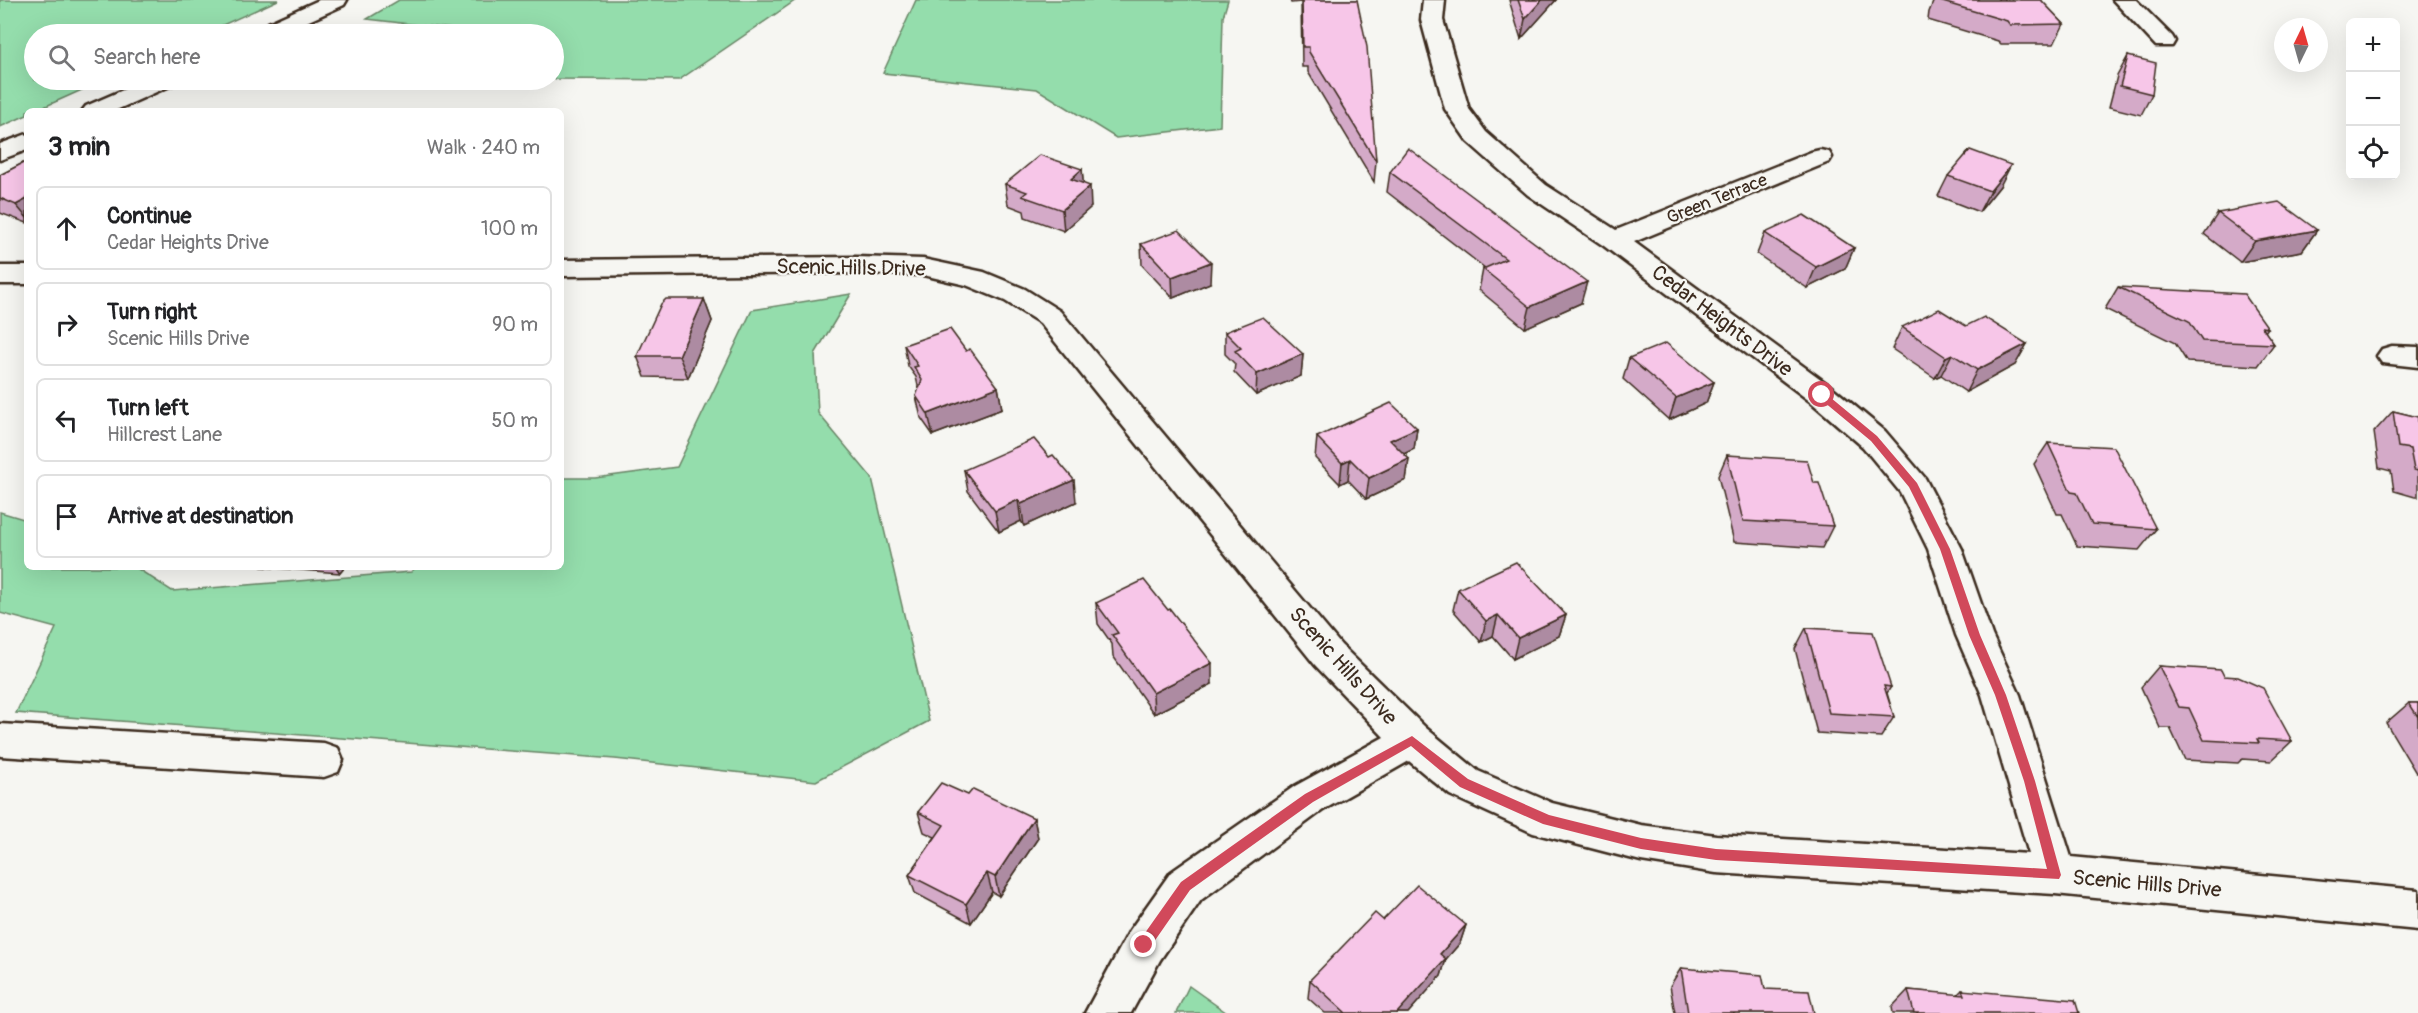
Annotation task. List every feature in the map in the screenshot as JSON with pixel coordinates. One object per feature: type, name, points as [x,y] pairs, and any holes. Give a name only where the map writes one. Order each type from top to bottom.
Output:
[{"type":"street","points":[[284,24],[336,0]]},
{"type":"street","name":"Cedar Heights Drive","points":[[1434,0],[1432,20],[1457,109],[1477,137],[1537,190],[1614,240],[1822,395],[1874,438],[1913,486],[1945,549],[1974,635],[2001,695],[2030,781],[2055,875]]},
{"type":"street","points":[[2124,0],[2164,41]]},
{"type":"street","points":[[101,108],[141,90]]},
{"type":"street","points":[[0,153],[24,142]]},
{"type":"street","name":"Green Terrace","points":[[1614,240],[1820,157]]},
{"type":"street","name":"Scenic Hills Drive","points":[[564,268],[855,265],[923,267],[974,278],[1015,295],[1050,317],[1328,655],[1412,740],[1464,783],[1547,820],[1641,843],[1716,854],[2055,875],[2418,910]]},
{"type":"street","points":[[0,276],[24,275]]},
{"type":"street","points":[[0,740],[324,760]]},
{"type":"street","points":[[1107,1013],[1144,945],[1186,886],[1309,798],[1412,740]]},
{"type":"green space","points":[[0,0],[278,0],[225,24],[24,24],[24,90],[82,90],[42,108],[24,108],[24,116],[0,127]]},
{"type":"green space","points":[[399,0],[796,0],[679,80],[564,79],[564,24],[410,24],[367,19]]},
{"type":"green space","points":[[916,0],[1228,0],[1223,17],[1220,126],[1116,138],[1037,89],[883,73]]},
{"type":"green space","points":[[851,294],[815,354],[818,413],[872,478],[929,721],[816,781],[615,759],[16,713],[56,628],[0,613],[0,512],[24,519],[24,570],[140,570],[172,591],[411,572],[413,570],[564,570],[564,478],[595,478],[677,467],[752,310]]},
{"type":"green space","points":[[1189,986],[1227,1013],[1176,1013]]},
{"type":"building","points":[[1302,0],[1357,0],[1367,47],[1376,161],[1309,52],[1309,47],[1303,47]]},
{"type":"building","points":[[1518,0],[1542,0],[1525,19]]},
{"type":"building","points":[[1936,0],[2041,0],[2064,24],[2010,25],[2007,21]]},
{"type":"building","points":[[2128,56],[2156,63],[2152,94],[2120,86]]},
{"type":"building","points":[[1408,148],[1587,282],[1530,307],[1483,269],[1506,259],[1390,172]]},
{"type":"building","points":[[1970,150],[2011,165],[1990,191],[1948,176]]},
{"type":"building","points":[[1040,155],[1082,169],[1071,179],[1090,186],[1062,210],[1022,196],[1027,192],[1005,184]]},
{"type":"building","points":[[24,163],[24,201],[16,205],[0,198],[0,175]]},
{"type":"building","points":[[2279,202],[2317,230],[2255,241],[2218,213]]},
{"type":"building","points":[[1804,215],[1854,248],[1816,267],[1765,233]]},
{"type":"building","points":[[1179,230],[1211,262],[1172,277],[1141,244]]},
{"type":"building","points":[[2118,287],[2244,294],[2268,328],[2262,327],[2274,344],[2202,341],[2189,321]]},
{"type":"building","points":[[666,299],[704,299],[679,356],[637,356],[661,304]]},
{"type":"building","points":[[1939,309],[1966,326],[1984,317],[2027,344],[1977,370],[1952,354],[1946,357],[1902,327]]},
{"type":"building","points":[[1263,317],[1303,354],[1257,374],[1235,351],[1241,348],[1225,332]]},
{"type":"building","points":[[950,329],[966,351],[970,349],[998,387],[928,414],[916,396],[922,380],[914,367],[918,366],[904,345]]},
{"type":"building","points":[[1666,343],[1714,382],[1676,398],[1629,358]]},
{"type":"building","points":[[1391,403],[1417,428],[1390,440],[1409,459],[1369,478],[1350,459],[1342,463],[1317,437]]},
{"type":"building","points":[[2393,411],[2418,417],[2418,471],[2414,470],[2410,449],[2398,447]]},
{"type":"building","points":[[1034,439],[1049,457],[1053,455],[1074,480],[1021,504],[1018,500],[995,511],[964,470]]},
{"type":"building","points":[[2048,443],[2114,447],[2156,529],[2092,524],[2077,493],[2071,492]]},
{"type":"building","points":[[1727,455],[1807,460],[1814,483],[1819,483],[1833,526],[1743,521]]},
{"type":"building","points":[[1516,562],[1566,615],[1518,638],[1498,615],[1486,621],[1458,589]]},
{"type":"building","points":[[1144,580],[1212,663],[1153,693],[1112,635],[1118,633],[1096,603]]},
{"type":"building","points":[[1806,628],[1873,632],[1891,687],[1884,686],[1894,717],[1829,713]]},
{"type":"building","points":[[2159,666],[2221,670],[2224,676],[2238,677],[2263,688],[2292,741],[2257,739],[2259,743],[2204,740],[2189,708],[2179,707]]},
{"type":"building","points":[[2409,703],[2418,703],[2418,717]]},
{"type":"building","points":[[941,783],[968,795],[973,789],[1034,818],[995,877],[987,873],[966,904],[909,875],[944,825],[918,812]]},
{"type":"building","points":[[1417,885],[1466,925],[1440,954],[1446,959],[1397,1013],[1346,1013],[1310,980],[1375,913],[1383,920]]},
{"type":"building","points":[[1681,968],[1762,975],[1765,989],[1809,991],[1814,1013],[1688,1013]]},
{"type":"building","points":[[1908,990],[1964,995],[1962,990],[2075,1000],[2079,1013],[1914,1013]]},
{"type":"route","points":[[1144,945],[1186,886],[1309,798],[1412,740],[1464,783],[1547,820],[1641,843],[1716,854],[1971,872],[2055,875],[2030,781],[2001,695],[1974,635],[1945,549],[1913,486],[1874,438],[1822,395]]}]
